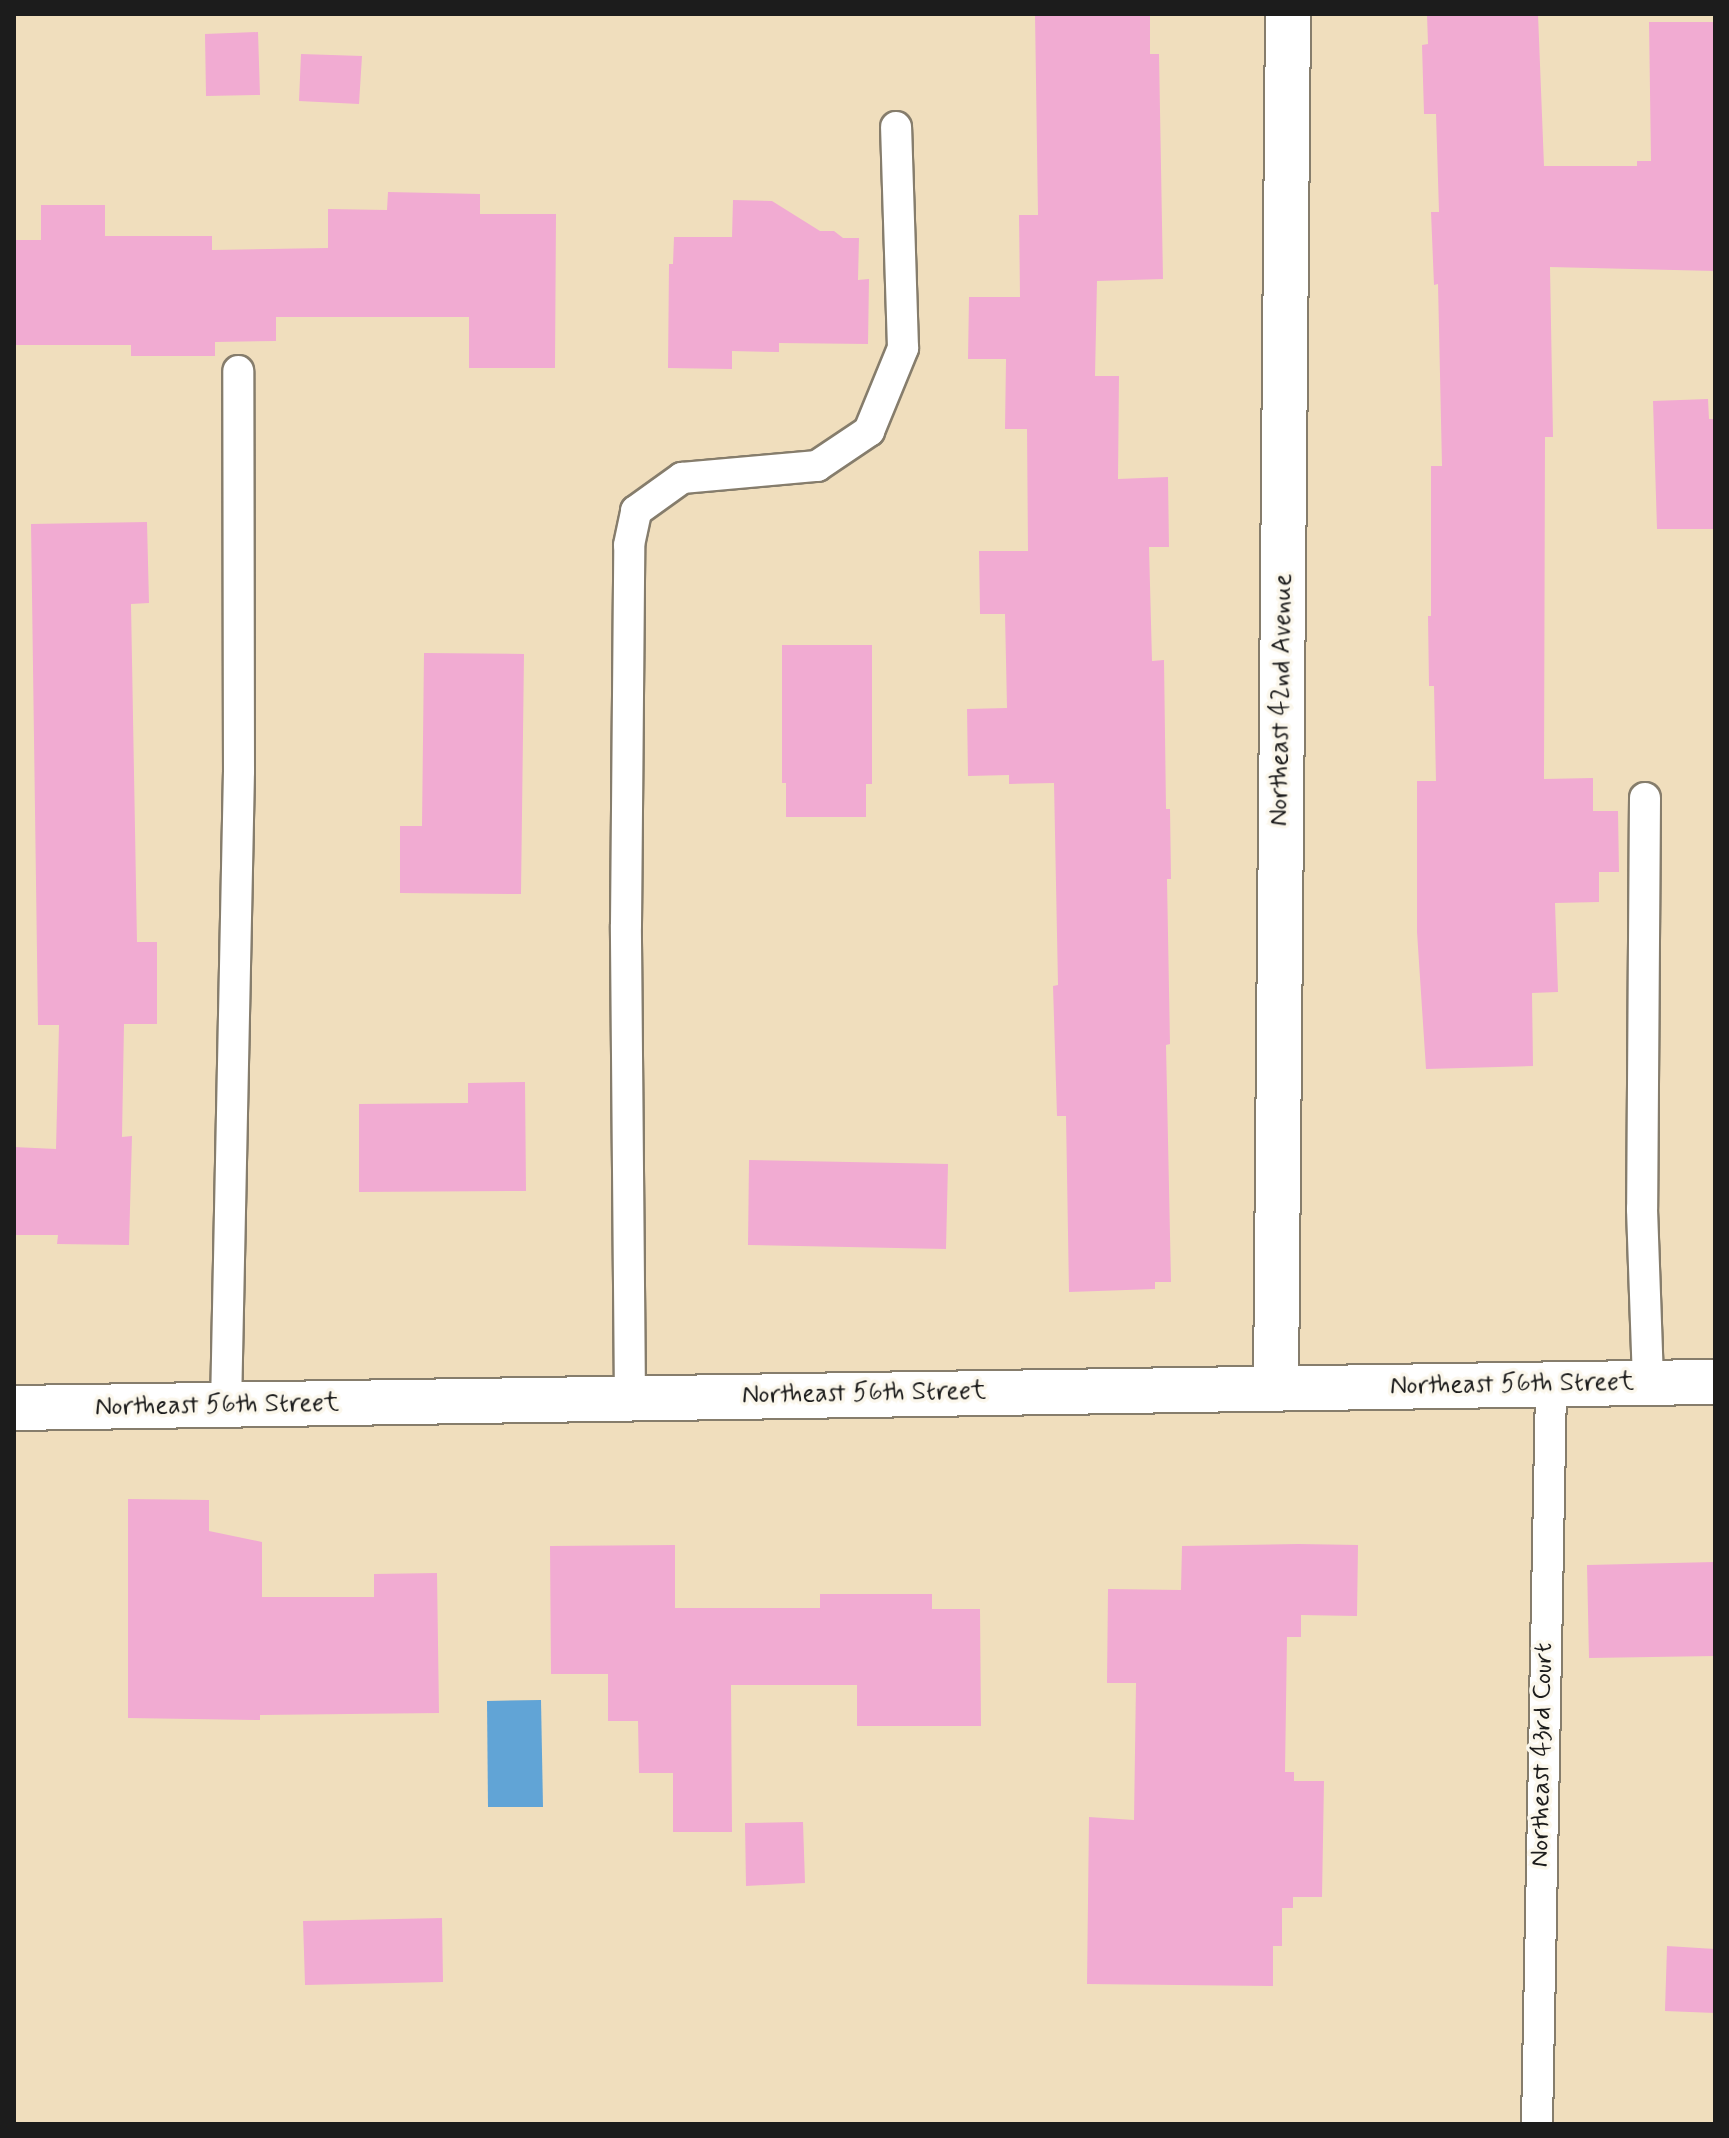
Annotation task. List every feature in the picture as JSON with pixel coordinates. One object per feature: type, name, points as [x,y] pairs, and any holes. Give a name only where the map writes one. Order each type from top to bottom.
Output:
[{"type":"street","name":"Northeast 42nd Avenue","points":[[1276,1387],[1288,14]]},
{"type":"street","name":"Northeast 56th Street","points":[[14,1408],[1715,1382]]},
{"type":"lane","points":[[630,1399],[626,941],[629,545],[636,511],[682,478],[817,466],[869,431],[903,348],[896,127]]},
{"type":"lane","points":[[226,1407],[239,771],[238,371]]},
{"type":"lane","points":[[1645,798],[1642,1209],[1648,1384]]},
{"type":"lane","name":"Northeast 43rd Court","points":[[1537,2124],[1551,1386]]},
{"type":"water","points":[[541,1700],[543,1807],[488,1807],[487,1701]]},
{"type":"building","points":[[1035,14],[1150,14],[1150,54],[1159,54],[1163,279],[1097,281],[1095,376],[1119,376],[1118,479],[1168,477],[1169,547],[1149,547],[1152,661],[1164,660],[1166,809],[1170,809],[1171,879],[1167,879],[1170,1044],[1166,1045],[1171,1282],[1155,1282],[1155,1289],[1069,1292],[1066,1116],[1057,1116],[1053,986],[1058,985],[1054,783],[1009,784],[1009,775],[968,776],[967,709],[1007,708],[1005,614],[980,614],[979,551],[1028,551],[1027,429],[1005,429],[1006,359],[968,359],[969,297],[1020,297],[1019,215],[1038,215]]},
{"type":"building","points":[[1427,14],[1538,14],[1544,166],[1637,166],[1637,161],[1651,161],[1649,22],[1715,22],[1715,271],[1550,267],[1553,437],[1545,437],[1544,779],[1593,778],[1593,811],[1618,811],[1619,872],[1599,872],[1599,902],[1555,903],[1558,992],[1532,993],[1533,1066],[1426,1069],[1417,932],[1417,781],[1436,781],[1434,686],[1429,686],[1428,616],[1431,616],[1431,466],[1442,466],[1438,284],[1434,285],[1431,212],[1439,212],[1436,114],[1424,114],[1422,45],[1428,44]]},
{"type":"building","points":[[258,32],[260,95],[206,96],[205,34]]},
{"type":"building","points":[[301,54],[362,56],[359,104],[299,101]]},
{"type":"building","points":[[388,192],[480,194],[480,214],[556,214],[555,368],[469,368],[469,317],[276,317],[276,341],[215,342],[215,356],[131,356],[131,345],[14,345],[14,240],[41,240],[41,205],[105,205],[105,236],[212,236],[212,250],[328,248],[328,209],[387,210]]},
{"type":"building","points":[[733,200],[772,201],[820,231],[834,231],[843,238],[859,238],[858,280],[869,279],[868,344],[779,343],[779,352],[732,351],[732,369],[668,368],[669,264],[673,264],[674,237],[732,237]]},
{"type":"building","points":[[1708,399],[1709,419],[1715,419],[1715,529],[1657,529],[1653,401]]},
{"type":"building","points":[[147,522],[149,603],[131,604],[137,942],[157,942],[157,1024],[124,1024],[122,1137],[132,1136],[129,1245],[57,1244],[58,1235],[14,1235],[14,1147],[56,1149],[59,1025],[38,1025],[31,524]]},
{"type":"building","points":[[782,645],[872,645],[872,784],[866,784],[866,817],[786,817],[786,783],[782,783]]},
{"type":"building","points":[[424,653],[524,654],[521,894],[400,893],[400,826],[422,826]]},
{"type":"building","points":[[525,1082],[526,1191],[359,1192],[359,1104],[468,1103],[468,1083]]},
{"type":"building","points":[[749,1160],[948,1164],[946,1249],[748,1245]]},
{"type":"building","points":[[128,1499],[209,1500],[209,1531],[262,1542],[262,1597],[374,1597],[374,1574],[437,1573],[439,1713],[260,1715],[260,1720],[128,1718]]},
{"type":"building","points":[[675,1545],[675,1608],[820,1608],[820,1594],[932,1594],[932,1609],[980,1609],[981,1726],[857,1726],[857,1685],[731,1685],[732,1832],[673,1832],[673,1773],[639,1773],[638,1721],[608,1721],[608,1674],[551,1674],[550,1546]]},
{"type":"building","points":[[1358,1545],[1357,1616],[1301,1615],[1301,1637],[1287,1637],[1285,1772],[1294,1772],[1294,1781],[1324,1781],[1322,1897],[1293,1897],[1293,1908],[1282,1908],[1282,1946],[1273,1946],[1273,1986],[1087,1984],[1089,1817],[1134,1820],[1136,1683],[1107,1683],[1108,1589],[1181,1590],[1182,1546]]},
{"type":"building","points":[[1715,1562],[1715,1656],[1589,1658],[1587,1565]]},
{"type":"building","points":[[803,1822],[805,1883],[746,1886],[745,1823]]},
{"type":"building","points":[[442,1918],[443,1982],[305,1985],[303,1921]]},
{"type":"building","points":[[1667,1946],[1715,1949],[1715,2013],[1665,2011]]}]
